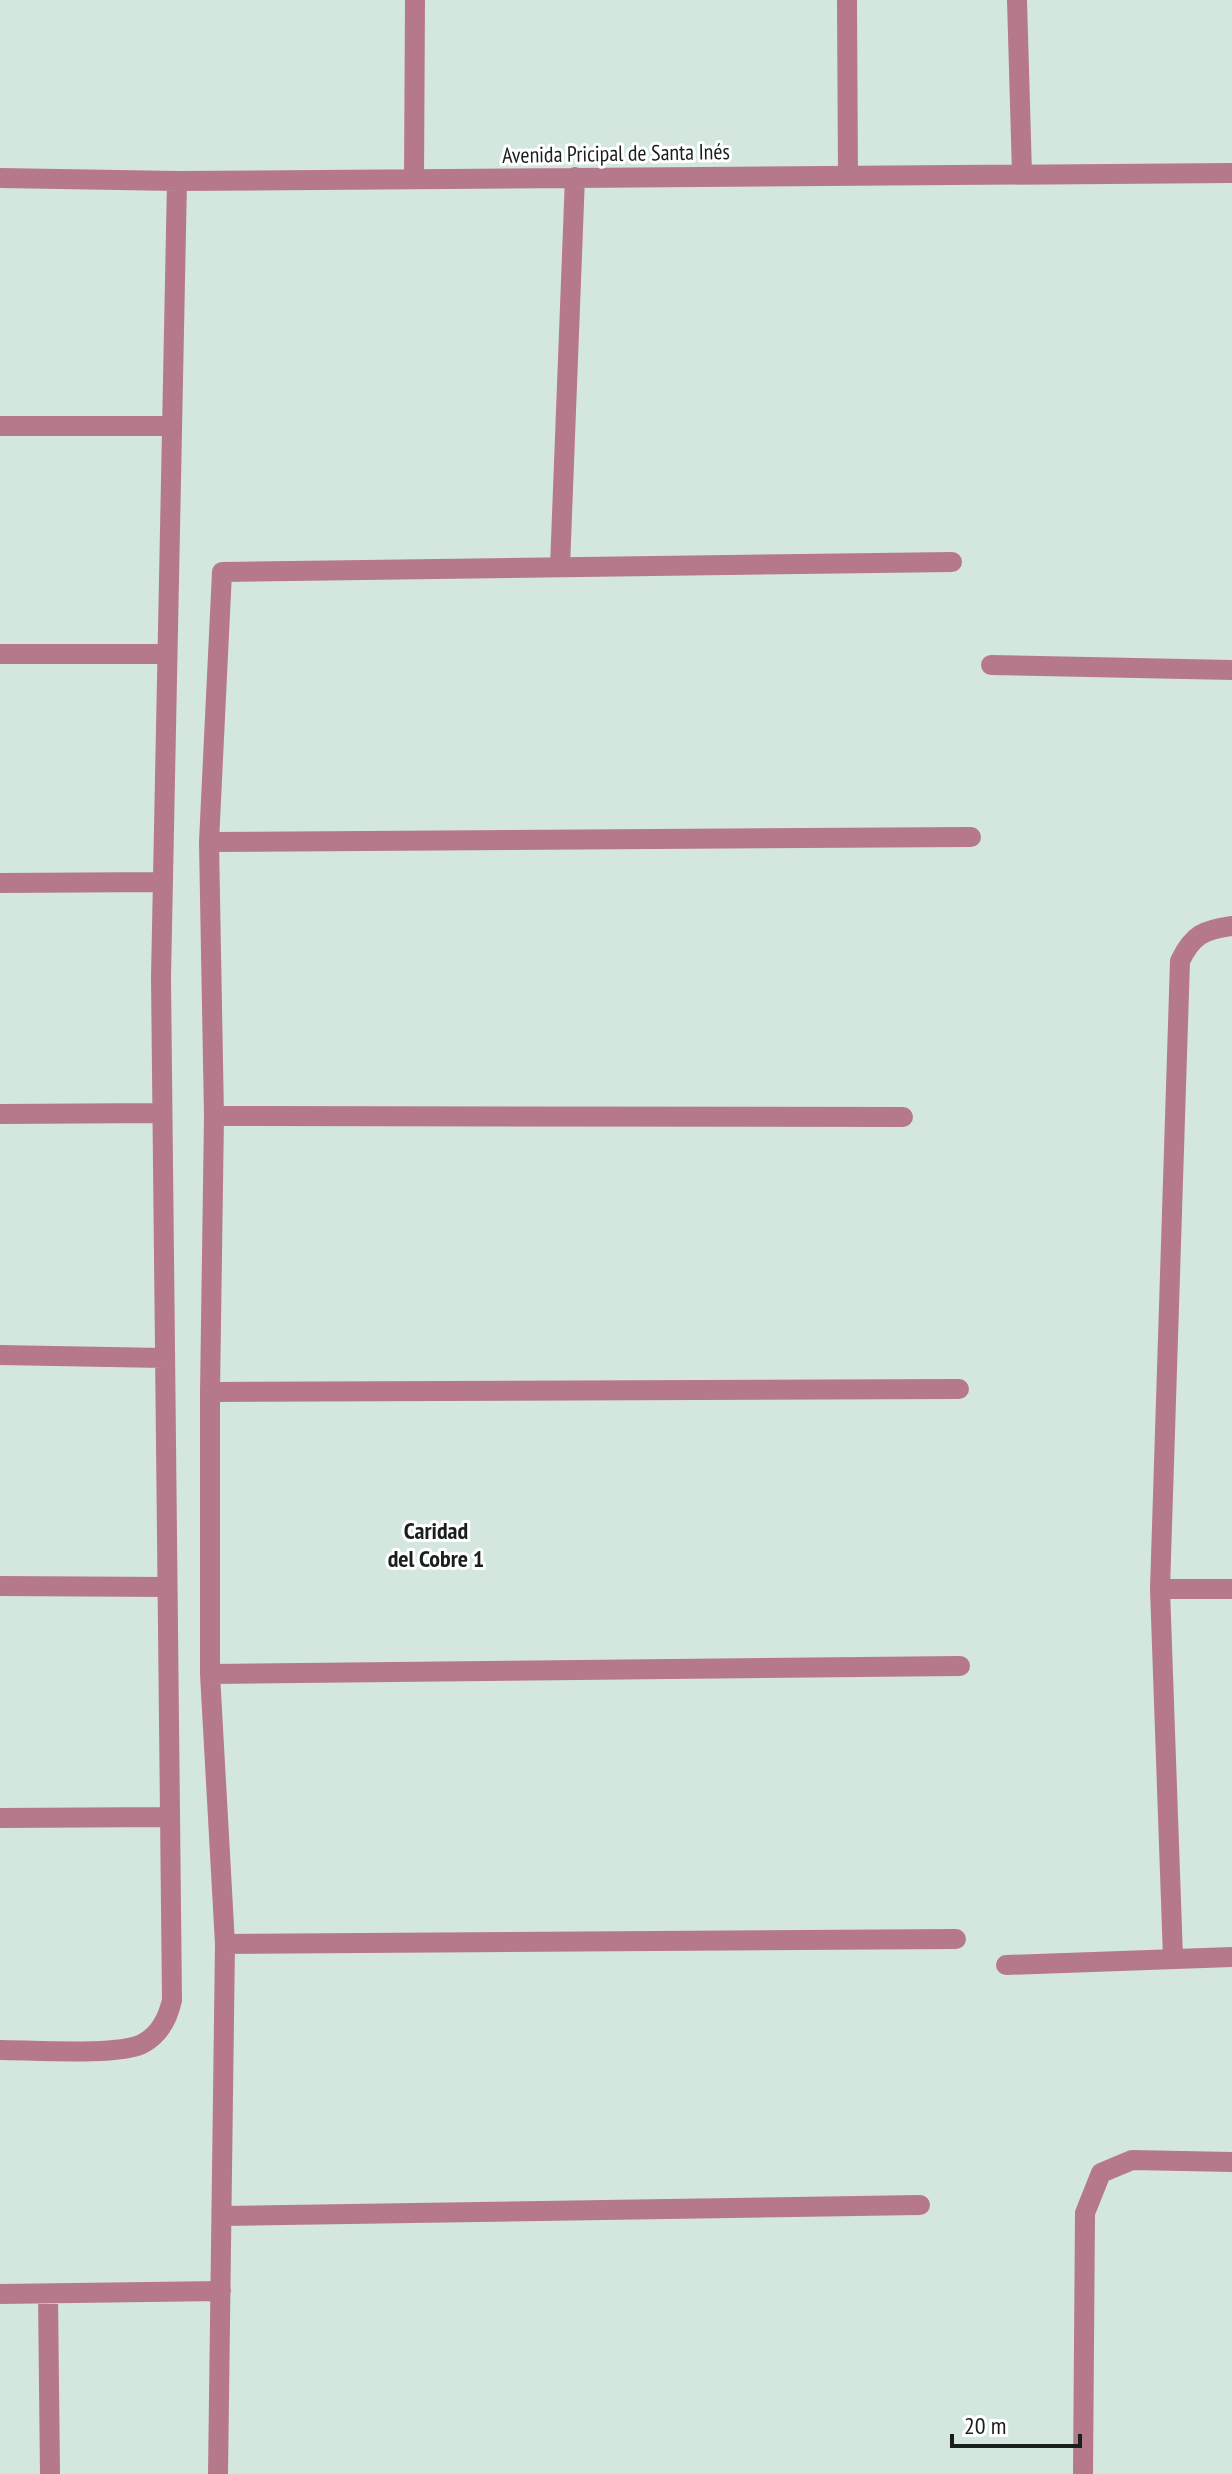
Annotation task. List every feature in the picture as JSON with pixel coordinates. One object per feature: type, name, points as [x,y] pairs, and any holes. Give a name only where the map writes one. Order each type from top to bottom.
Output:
[{"type":"street","points":[[414,179],[415,0]]},
{"type":"street","points":[[847,0],[848,175]]},
{"type":"street","points":[[1017,0],[1022,174]]},
{"type":"street","name":"Avenida Pricipal de Santa Inés","points":[[0,178],[177,181],[1232,173]]},
{"type":"street","points":[[560,567],[575,177]]},
{"type":"street","points":[[0,2050],[129,2049],[153,2037],[162,2026],[172,2000],[162,882],[177,181]]},
{"type":"street","points":[[0,426],[172,426]]},
{"type":"street","points":[[218,2474],[225,1944],[210,1674],[214,1116],[209,842],[222,572],[952,562]]},
{"type":"street","points":[[0,654],[167,654]]},
{"type":"street","points":[[991,665],[1232,670]]},
{"type":"street","points":[[209,842],[971,837]]},
{"type":"street","points":[[0,883],[162,882]]},
{"type":"street","points":[[1173,1958],[1160,1589],[1180,961],[1189,943],[1209,929],[1232,926]]},
{"type":"street","points":[[0,1114],[162,1113]]},
{"type":"street","points":[[214,1116],[903,1117]]},
{"type":"street","points":[[0,1355],[164,1358]]},
{"type":"street","points":[[210,1392],[959,1389]]},
{"type":"street","points":[[0,1586],[167,1587]]},
{"type":"street","points":[[1160,1589],[1232,1589]]},
{"type":"street","points":[[210,1674],[960,1666]]},
{"type":"street","points":[[0,1818],[169,1817]]},
{"type":"street","points":[[225,1944],[956,1939]]},
{"type":"street","points":[[1006,1965],[1232,1957]]},
{"type":"street","points":[[1083,2474],[1085,2213],[1101,2173],[1132,2160],[1232,2162]]},
{"type":"street","points":[[223,2216],[920,2205]]},
{"type":"street","points":[[0,2294],[221,2291]]},
{"type":"street","points":[[48,2294],[50,2474]]},
{"type":"district","name":"Caridad del Cobre 1","points":[[436,1544]]}]
